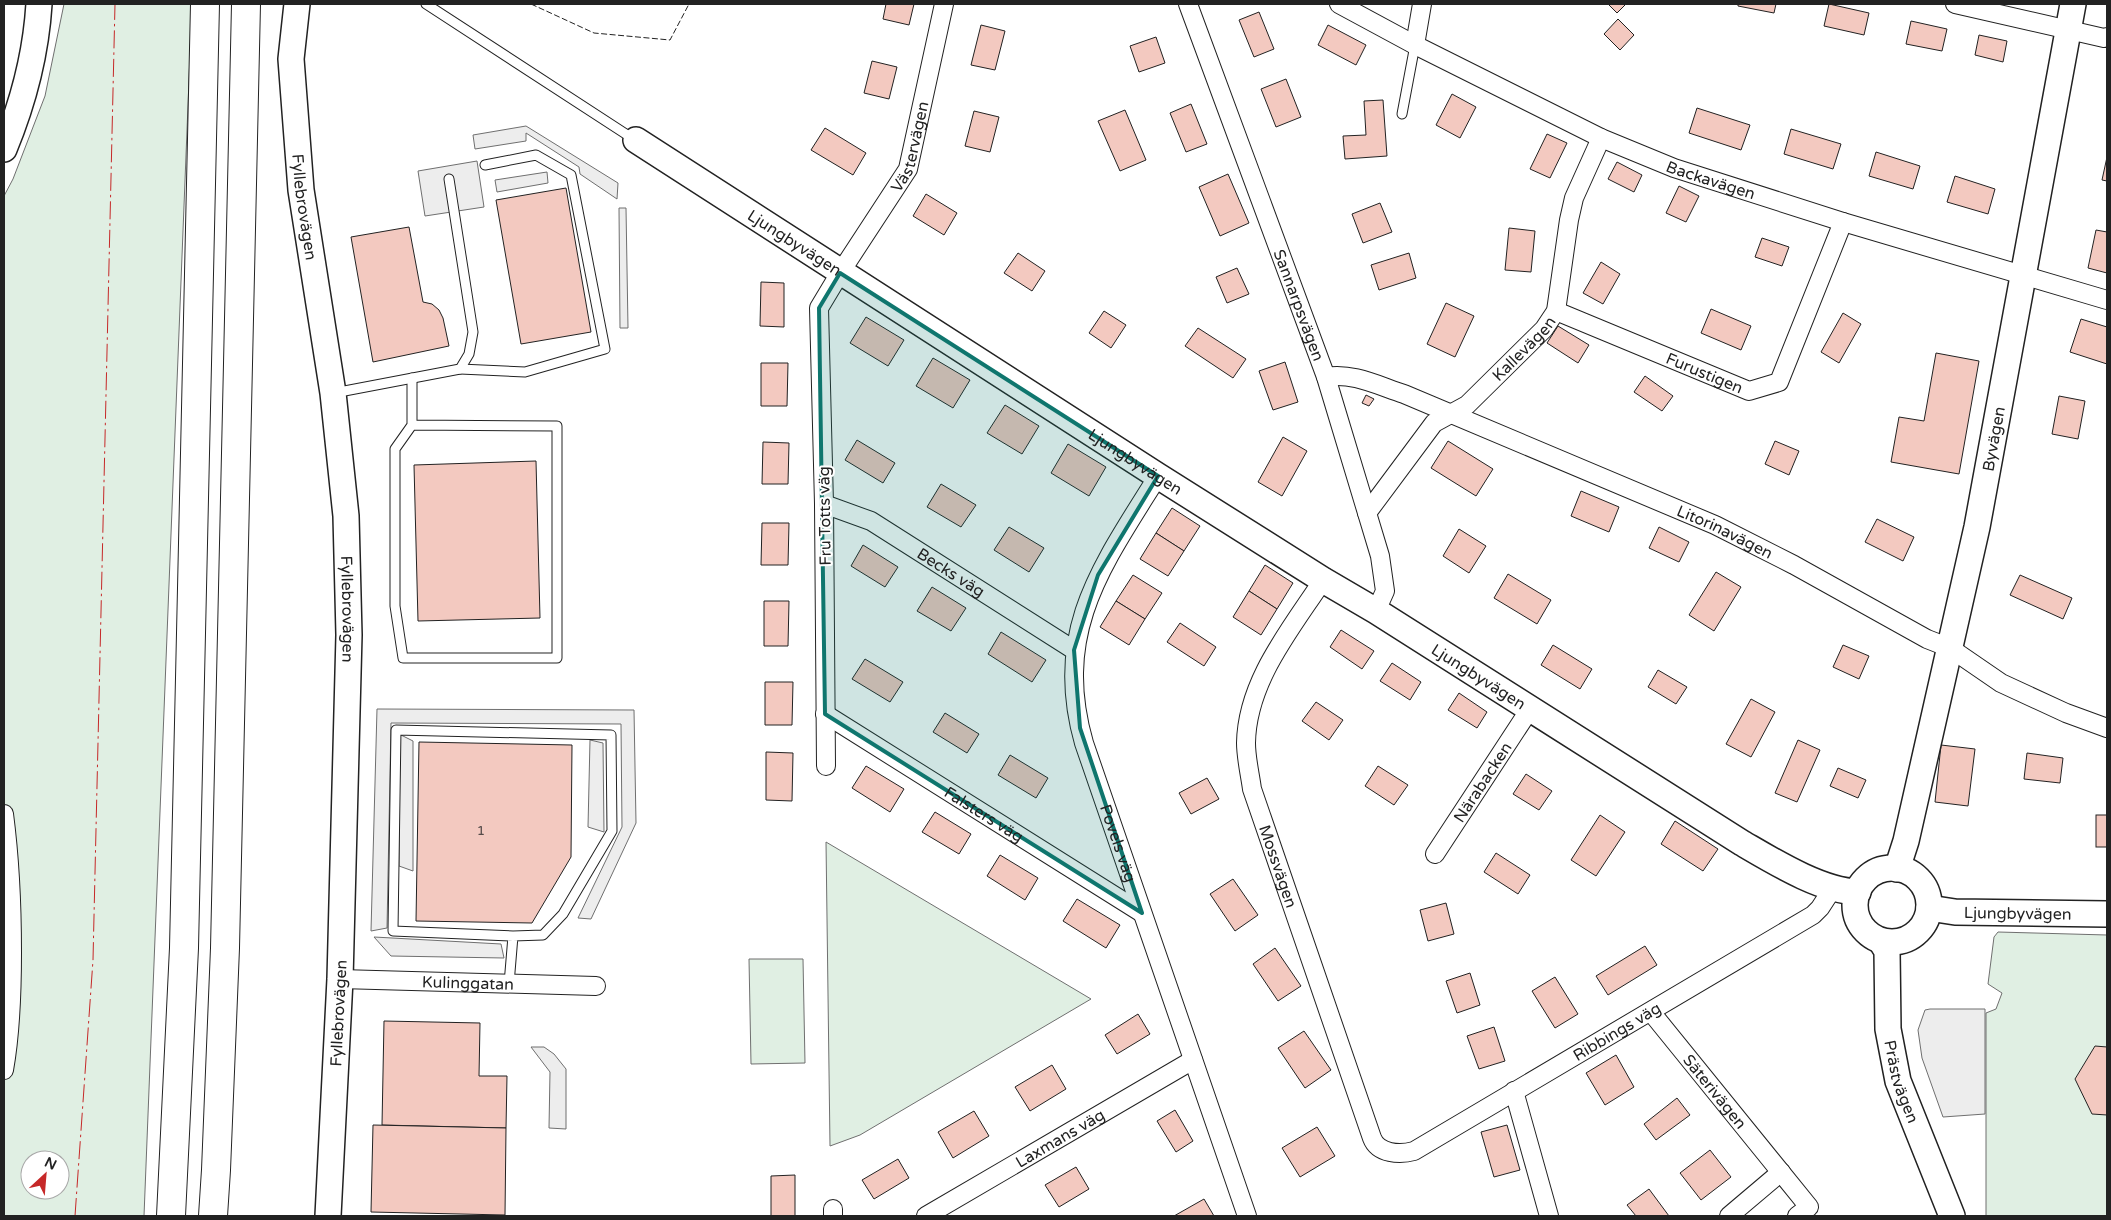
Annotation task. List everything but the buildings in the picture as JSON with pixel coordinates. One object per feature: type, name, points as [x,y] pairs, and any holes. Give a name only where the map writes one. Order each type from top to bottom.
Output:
[{"type":"highway","points":[[171,1216],[184,948],[205,4]]},
{"type":"highway","points":[[213,1216],[224,958],[246,4]]},
{"type":"street","points":[[4,148],[17,116],[24,89],[39,4]]},
{"type":"street","name":"Fyllebrovägen","points":[[297,4],[291,58],[301,190],[333,393],[346,516],[349,634],[340,979],[328,1216]]},
{"type":"street","name":"Västervägen","points":[[840,273],[908,169],[944,4]]},
{"type":"street","name":"Sannarpsvägen","points":[[1188,4],[1326,377],[1380,556],[1385,583],[1383,596],[1376,610]]},
{"type":"street","name":"Backavägen","points":[[1339,4],[1415,45],[1601,138],[1674,168],[1843,222],[2107,300]]},
{"type":"street","points":[[1415,45],[1422,4]]},
{"type":"street","points":[[1955,4],[2104,38],[2107,37]]},
{"type":"street","name":"Byvägen","points":[[1897,869],[1906,841],[1977,527],[2073,4]]},
{"type":"street","name":"Kallevägen","points":[[1367,513],[1434,423],[1468,405],[1544,329],[1556,311],[1572,205],[1601,138]]},
{"type":"street","name":"Ljungbyvägen","points":[[636,140],[1158,476],[1323,580],[1376,610],[1775,862],[1833,888],[1845,892],[1858,892]]},
{"type":"street","name":"Furustigen","points":[[1556,311],[1749,391],[1779,382],[1843,222]]},
{"type":"street","name":"Fru Totts väg","points":[[826,766],[824,504],[819,308],[840,273]]},
{"type":"street","name":"Litorinavägen","points":[[1326,377],[1339,374],[1354,377],[1404,394],[1715,526],[1794,565],[1927,639],[1950,648],[2001,683],[2066,713],[2107,728]]},
{"type":"street","name":"Povels väg","points":[[1158,476],[1098,575],[1083,613],[1074,650],[1074,693],[1080,728],[1247,1216]]},
{"type":"street","name":"Becks väg","points":[[824,504],[871,521],[1074,650]]},
{"type":"street","name":"Mossvägen","points":[[1323,580],[1268,664],[1250,713],[1246,744],[1252,789],[1373,1142],[1390,1152]]},
{"type":"street","name":"Närabacken","points":[[1435,854],[1530,709]]},
{"type":"street","name":"Falsters väg","points":[[825,714],[1142,913]]},
{"type":"street","points":[[4,814],[10,856],[8,982],[10,1037],[4,1070]]},
{"type":"street","points":[[1886,869],[1897,869],[1912,875],[1920,882],[1928,897],[1928,908],[1924,924],[1913,936],[1898,942],[1882,941],[1868,932],[1858,919],[1856,908],[1858,892],[1863,883],[1876,873],[1886,869]]},
{"type":"street","name":"Ribbings väg","points":[[1390,1152],[1398,1154],[1414,1152],[1514,1090],[1651,1012],[1813,915],[1833,888]]},
{"type":"street","name":"Ljungbyvägen","points":[[1928,908],[1955,912],[2107,914]]},
{"type":"street","name":"Prästvägen","points":[[1882,941],[1887,951],[1888,1029],[1898,1080],[1952,1216]]},
{"type":"street","name":"Kulinggatan","points":[[340,979],[596,986]]},
{"type":"street","name":"Säterivägen","points":[[1651,1012],[1809,1207],[1797,1216]]},
{"type":"street","name":"Laxmans väg","points":[[926,1216],[1193,1060]]},
{"type":"street","points":[[1514,1090],[1549,1216]]},
{"type":"street","points":[[1729,1216],[1780,1172]]},
{"type":"lane","name":"Ljungbyvägen","points":[[426,4],[636,140]]},
{"type":"lane","points":[[1402,114],[1415,45]]},
{"type":"lane","points":[[333,393],[460,369],[525,372],[604,349],[571,175],[536,155],[485,165]]},
{"type":"lane","points":[[449,179],[473,332],[469,354],[460,369]]},
{"type":"lane","points":[[412,378],[412,426],[394,449],[395,606],[404,658],[557,658],[557,426],[412,426]]},
{"type":"lane","points":[[396,730],[611,735],[612,831],[563,914],[543,935],[513,936],[393,931],[396,730]]},
{"type":"lane","points":[[509,984],[513,936]]},
{"type":"highlighted area","points":[[840,273],[1158,476],[1098,575],[1074,650],[1080,728],[1142,913],[825,714],[819,308]]},
{"type":"green space","points":[[64,4],[192,4],[144,1216],[4,1216],[4,196],[13,179],[45,96]]},
{"type":"green space","points":[[826,842],[1091,999],[860,1135],[830,1146]]},
{"type":"green space","points":[[1998,932],[2107,935],[2107,1216],[1986,1216],[1986,1013],[1996,1009],[2002,993],[1988,984],[1994,937]]},
{"type":"green space","points":[[749,959],[803,959],[805,1063],[751,1064]]},
{"type":"shaded area","points":[[526,126],[618,183],[617,199],[580,174],[579,167],[526,133],[526,141],[475,149],[473,135]]},
{"type":"shaded area","points":[[477,161],[484,207],[425,216],[418,171]]},
{"type":"shaded area","points":[[547,172],[548,183],[497,192],[495,180]]},
{"type":"shaded area","points":[[619,208],[626,208],[628,328],[620,328]]},
{"type":"shaded area","points":[[377,709],[634,710],[636,823],[591,919],[578,918],[622,827],[621,724],[391,723],[387,928],[371,931]]},
{"type":"shaded area","points":[[399,734],[413,741],[413,871],[399,866]]},
{"type":"shaded area","points":[[590,740],[603,743],[604,832],[588,827]]},
{"type":"shaded area","points":[[374,937],[501,944],[504,958],[391,956]]},
{"type":"shaded area","points":[[1985,1009],[1985,1114],[1943,1117],[1922,1058],[1918,1030],[1925,1010]]},
{"type":"shaded area","points":[[531,1047],[544,1047],[554,1054],[566,1069],[566,1129],[549,1128],[550,1072]]},
{"type":"fence","points":[[531,4],[594,33],[670,40],[689,4]]},
{"type":"power","points":[[75,1216],[93,960],[115,4]]}]
